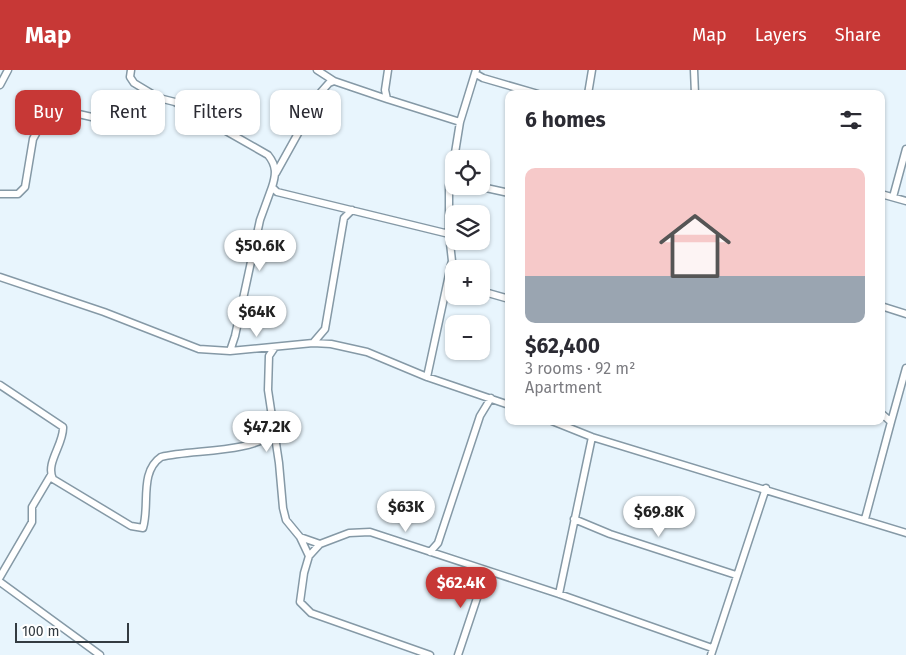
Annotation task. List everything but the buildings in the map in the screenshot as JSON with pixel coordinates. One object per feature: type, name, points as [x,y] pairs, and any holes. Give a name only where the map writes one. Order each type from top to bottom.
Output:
[{"type":"street","points":[[0,85],[8,70]]},
{"type":"street","points":[[131,70],[130,77],[134,83],[146,90]]},
{"type":"street","points":[[317,70],[334,81],[460,122]]},
{"type":"street","points":[[387,99],[385,90],[388,70]]},
{"type":"street","points":[[589,90],[592,70]]},
{"type":"street","points":[[694,70],[695,90]]},
{"type":"street","points":[[455,150],[460,122],[476,72],[483,78],[524,90]]},
{"type":"street","points":[[230,351],[235,336],[260,220],[276,173],[321,92],[329,82],[334,81]]},
{"type":"street","points":[[165,99],[176,102],[268,155],[272,160],[276,173]]},
{"type":"street","points":[[0,194],[18,194],[25,187],[34,139],[47,113],[61,110],[91,117]]},
{"type":"street","points":[[893,197],[906,149]]},
{"type":"street","points":[[272,187],[277,192],[445,233]]},
{"type":"street","points":[[490,189],[505,192]]},
{"type":"street","points":[[885,195],[906,201]]},
{"type":"street","points":[[331,344],[325,329],[344,218],[352,210]]},
{"type":"street","points":[[0,277],[104,312],[199,349],[230,351],[312,343],[331,344],[367,352],[427,377],[505,403]]},
{"type":"street","points":[[427,377],[445,292]]},
{"type":"street","points":[[490,294],[505,299]]},
{"type":"street","points":[[885,307],[906,314]]},
{"type":"street","points":[[312,343],[325,329]]},
{"type":"street","points":[[275,347],[269,356],[267,371],[283,508],[286,520],[300,537],[309,556]]},
{"type":"street","points":[[865,519],[906,368]]},
{"type":"street","points":[[0,385],[63,427],[63,437],[53,461],[51,475],[32,507],[32,522],[0,577]]},
{"type":"street","points":[[430,552],[438,543],[480,416],[491,398]]},
{"type":"street","points":[[885,417],[891,422]]},
{"type":"street","points":[[562,425],[592,437],[766,488],[906,533]]},
{"type":"street","points":[[51,475],[66,489],[131,526],[143,528],[146,517],[147,479],[154,462],[174,454],[225,450],[268,437],[274,432]]},
{"type":"street","points":[[559,594],[592,437]]},
{"type":"street","points":[[430,655],[311,613],[304,608],[300,602],[304,573],[309,556],[320,544],[360,531],[559,594],[711,651],[734,590],[736,575],[766,488]]},
{"type":"street","points":[[574,519],[610,534],[692,559],[736,575]]},
{"type":"street","points":[[300,537],[320,544]]},
{"type":"street","points":[[438,543],[440,556]]},
{"type":"street","points":[[458,655],[486,571]]},
{"type":"street","points":[[0,582],[100,655]]}]
